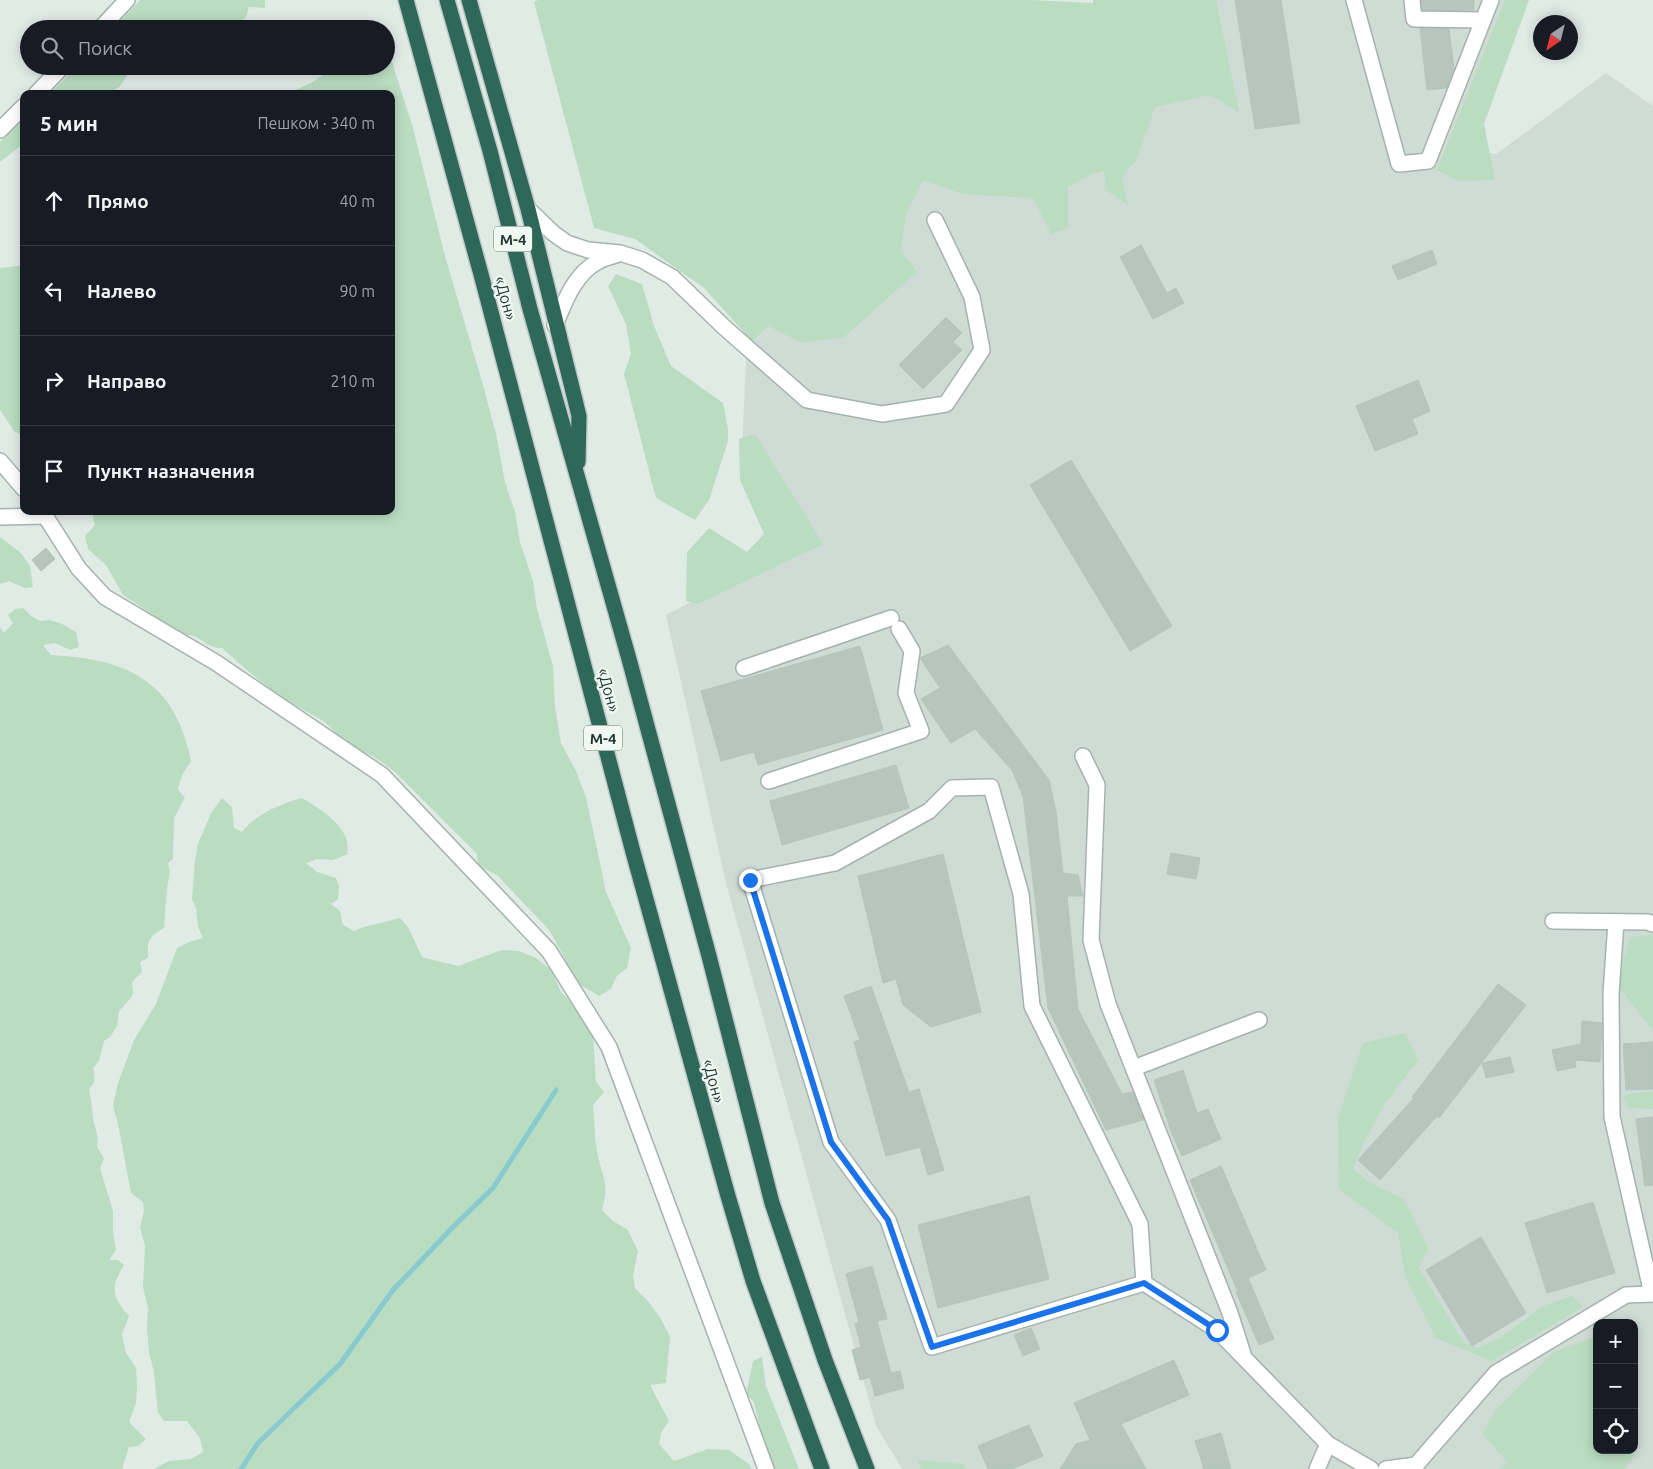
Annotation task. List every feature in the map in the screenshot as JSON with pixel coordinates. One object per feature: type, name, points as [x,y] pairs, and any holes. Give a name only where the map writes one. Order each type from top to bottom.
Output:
[{"type":"highway","name":"«Дон»","points":[[406,0],[482,278],[631,842],[728,1196],[753,1281],[822,1469]]},
{"type":"highway","name":"М-4","points":[[448,0],[490,151],[530,309],[709,956],[772,1203],[826,1360],[867,1469]]},
{"type":"highway","name":"М-4","points":[[469,0],[528,208],[555,325],[579,416],[578,478]]},
{"type":"street","points":[[108,20],[127,0]]},
{"type":"street","points":[[1354,0],[1399,164],[1428,161],[1491,0]]},
{"type":"street","points":[[1412,0],[1414,19],[1483,20]]},
{"type":"street","points":[[40,90],[54,75]]},
{"type":"street","points":[[0,130],[20,110]]},
{"type":"street","points":[[528,208],[553,233],[567,243],[588,250],[620,253],[642,260],[672,277],[807,400],[882,414],[946,404],[982,350],[972,297],[935,220]]},
{"type":"street","points":[[555,325],[567,294],[581,275],[597,262],[620,253]]},
{"type":"street","points":[[0,461],[20,484]]},
{"type":"street","points":[[0,517],[22,515]]},
{"type":"street","points":[[45,515],[79,569],[105,597],[216,662],[382,775],[549,951],[610,1047],[766,1469]]},
{"type":"street","points":[[744,668],[895,623],[912,651],[906,693],[922,731],[769,781]]},
{"type":"street","points":[[1083,756],[1097,785],[1091,940],[1108,1004],[1230,1313],[1244,1358]]},
{"type":"street","points":[[1144,1283],[1140,1224],[1032,1006],[1021,894],[990,787],[952,788],[929,811],[836,863],[750,880],[831,1142],[888,1220],[932,1347],[1144,1283],[1217,1330],[1328,1444],[1371,1469]]},
{"type":"street","points":[[1553,921],[1648,922],[1653,924]]},
{"type":"street","points":[[1386,1469],[1416,1464],[1496,1373],[1626,1295],[1652,1294],[1612,1117],[1611,994],[1616,922]]},
{"type":"street","points":[[1134,1068],[1259,1020]]},
{"type":"street","points":[[1318,1469],[1328,1444]]},
{"type":"shaded area","points":[[1141,0],[1510,0],[1453,143],[1496,154],[1606,73],[1653,106],[1653,1469],[902,1469],[876,1426],[726,883],[666,615],[800,545],[742,450],[748,321],[907,153]]},
{"type":"green space","points":[[140,0],[265,0],[265,8],[249,7],[246,17],[242,20],[122,20]]},
{"type":"green space","points":[[538,0],[1030,0],[1093,3],[1093,0],[1216,0],[1239,112],[1210,95],[1155,107],[1137,159],[1122,178],[1128,205],[1106,190],[1104,171],[1092,174],[1068,187],[1068,228],[1051,234],[1033,198],[963,194],[923,180],[906,214],[901,250],[917,272],[844,337],[802,343],[768,326],[752,341],[704,288],[635,239],[594,228],[534,2]]},
{"type":"green space","points":[[1505,0],[1529,0],[1484,124],[1495,180],[1459,181],[1437,170]]},
{"type":"green space","points":[[395,71],[413,128],[445,256],[496,434],[505,482],[515,512],[520,542],[533,581],[537,609],[553,666],[555,708],[561,743],[576,771],[586,797],[606,892],[631,948],[627,968],[617,976],[611,989],[599,996],[577,983],[549,930],[497,875],[478,866],[477,854],[394,771],[373,756],[353,747],[325,722],[281,697],[222,648],[211,646],[193,636],[175,635],[152,614],[123,595],[106,565],[88,549],[85,536],[95,525],[92,515],[395,515],[395,90],[296,90],[323,75],[395,75]]},
{"type":"green space","points":[[69,75],[128,75],[115,90],[53,90]]},
{"type":"green space","points":[[20,122],[20,146],[0,162],[0,142]]},
{"type":"green space","points":[[20,266],[20,434],[14,431],[0,410],[0,268]]},
{"type":"green space","points":[[616,274],[642,284],[654,326],[671,366],[723,403],[728,429],[728,441],[709,500],[695,520],[656,498],[624,374],[631,354],[626,324],[608,286]]},
{"type":"green space","points":[[755,434],[823,544],[698,604],[686,601],[687,552],[709,528],[747,552],[764,534],[740,480],[739,439]]},
{"type":"green space","points":[[0,537],[21,553],[30,566],[33,587],[25,588],[9,581],[0,584]]},
{"type":"green space","points":[[23,608],[40,621],[50,620],[76,632],[79,647],[70,650],[55,643],[43,645],[51,655],[79,657],[125,669],[144,680],[160,694],[174,712],[184,734],[191,762],[182,775],[178,790],[185,797],[174,818],[173,859],[168,863],[170,873],[164,928],[150,940],[148,958],[140,962],[142,972],[132,982],[133,993],[119,1011],[117,1026],[110,1037],[104,1041],[99,1061],[93,1068],[94,1082],[89,1089],[97,1135],[97,1147],[104,1158],[100,1168],[113,1211],[113,1232],[116,1250],[109,1260],[118,1260],[124,1265],[116,1280],[115,1292],[116,1298],[129,1316],[122,1334],[126,1353],[136,1368],[136,1403],[129,1422],[146,1439],[138,1446],[129,1447],[122,1469],[0,1469],[0,627],[4,633],[13,623],[8,615],[15,609]]},
{"type":"green space","points":[[222,798],[232,807],[234,828],[242,832],[254,820],[269,810],[302,798],[333,820],[346,838],[348,854],[333,860],[317,859],[306,863],[317,872],[336,878],[339,886],[338,899],[331,904],[340,911],[343,925],[354,931],[400,918],[408,927],[422,957],[458,966],[502,950],[519,951],[536,958],[551,970],[561,992],[572,1003],[593,1035],[596,1082],[604,1092],[593,1105],[597,1150],[606,1187],[602,1210],[613,1221],[628,1230],[638,1251],[633,1275],[635,1288],[648,1301],[661,1319],[670,1337],[666,1383],[650,1385],[669,1421],[661,1433],[659,1444],[674,1461],[708,1449],[729,1450],[750,1465],[751,1469],[154,1469],[169,1461],[191,1459],[203,1452],[200,1438],[187,1421],[164,1421],[158,1413],[154,1372],[149,1353],[148,1308],[143,1287],[145,1246],[140,1227],[144,1211],[143,1202],[131,1193],[113,1106],[118,1083],[134,1040],[156,1004],[177,948],[203,938],[198,927],[196,908],[192,899],[195,860],[198,844],[211,813]]},
{"type":"green space","points":[[1653,935],[1653,1030],[1617,985],[1630,937]]},
{"type":"green space","points":[[1405,1033],[1418,1060],[1383,1106],[1364,1142],[1353,1169],[1369,1182],[1404,1199],[1428,1248],[1419,1268],[1463,1342],[1478,1348],[1500,1338],[1543,1306],[1572,1296],[1583,1307],[1492,1361],[1436,1338],[1405,1276],[1398,1233],[1339,1189],[1338,1118],[1363,1043]]},
{"type":"green space","points":[[1653,1091],[1653,1109],[1628,1108],[1623,1095]]},
{"type":"green space","points":[[1593,1337],[1593,1454],[1634,1454],[1625,1469],[1499,1469],[1507,1462],[1483,1434],[1493,1413],[1554,1352]]},
{"type":"green space","points":[[762,1357],[766,1386],[799,1469],[773,1469],[761,1434],[754,1402],[746,1394],[753,1361]]},
{"type":"green space","points":[[917,1460],[963,1464],[967,1469],[921,1469]]},
{"type":"building","points":[[1235,0],[1281,0],[1300,123],[1255,129]]},
{"type":"building","points":[[1421,0],[1474,0],[1474,10],[1422,10]]},
{"type":"building","points":[[1420,28],[1449,29],[1454,69],[1447,88],[1427,90]]},
{"type":"building","points":[[1141,245],[1167,293],[1176,288],[1184,303],[1153,319],[1120,257]]},
{"type":"building","points":[[1432,250],[1437,264],[1398,280],[1392,266]]},
{"type":"building","points":[[946,317],[962,333],[953,342],[962,350],[923,389],[899,365]]},
{"type":"building","points":[[1418,380],[1430,411],[1412,419],[1418,434],[1375,451],[1356,406]]},
{"type":"building","points":[[1071,460],[1172,626],[1130,651],[1030,485]]},
{"type":"building","points":[[46,548],[55,559],[41,571],[32,560]]},
{"type":"building","points":[[948,645],[1049,780],[1056,812],[1063,873],[1078,875],[1083,896],[1067,896],[1078,1009],[1122,1094],[1133,1092],[1144,1120],[1106,1130],[1048,1008],[1023,796],[1012,770],[975,729],[951,743],[921,699],[940,688],[920,658]]},
{"type":"building","points":[[860,646],[883,730],[758,765],[754,752],[721,761],[701,691]]},
{"type":"building","points":[[896,765],[909,808],[782,845],[770,801]]},
{"type":"building","points":[[1171,853],[1200,858],[1196,879],[1167,874]]},
{"type":"building","points":[[943,854],[981,1012],[931,1027],[903,1005],[896,979],[883,983],[858,876]]},
{"type":"building","points":[[1498,984],[1526,1005],[1439,1118],[1437,1116],[1380,1180],[1358,1160],[1414,1098],[1412,1097]]},
{"type":"building","points":[[871,986],[909,1092],[919,1089],[944,1170],[928,1175],[920,1147],[886,1156],[854,1042],[860,1040],[844,996]]},
{"type":"building","points":[[1582,1021],[1602,1023],[1600,1062],[1575,1060],[1576,1067],[1557,1071],[1552,1050],[1581,1044]]},
{"type":"building","points":[[1653,1042],[1653,1089],[1626,1090],[1623,1044]]},
{"type":"building","points":[[1510,1057],[1514,1072],[1486,1078],[1482,1063]]},
{"type":"building","points":[[1183,1070],[1197,1113],[1208,1109],[1221,1139],[1182,1156],[1172,1134],[1154,1080]]},
{"type":"building","points":[[1653,1117],[1653,1185],[1645,1186],[1636,1119]]},
{"type":"building","points":[[1221,1166],[1266,1270],[1248,1278],[1274,1339],[1259,1345],[1190,1180]]},
{"type":"building","points":[[1029,1196],[1049,1279],[938,1308],[918,1225]]},
{"type":"building","points":[[1593,1202],[1615,1273],[1547,1293],[1525,1223]]},
{"type":"building","points":[[1481,1237],[1526,1313],[1472,1346],[1426,1270]]},
{"type":"building","points":[[872,1266],[887,1319],[877,1321],[891,1373],[900,1371],[904,1388],[875,1396],[870,1377],[860,1380],[852,1350],[861,1347],[855,1324],[859,1322],[846,1274]]},
{"type":"building","points":[[1031,1328],[1040,1349],[1023,1356],[1014,1335]]},
{"type":"building","points":[[1174,1360],[1189,1395],[1121,1424],[1146,1469],[1060,1469],[1076,1444],[1090,1440],[1074,1403]]},
{"type":"building","points":[[1029,1425],[1043,1456],[1012,1469],[988,1469],[978,1446]]},
{"type":"building","points":[[1221,1433],[1231,1469],[1204,1469],[1195,1441]]},
{"type":"waterway","points":[[241,1469],[258,1443],[340,1364],[393,1290],[493,1188],[556,1090]]},
{"type":"route","points":[[750,880],[831,1142],[888,1220],[932,1347],[1144,1283],[1217,1330]]}]
